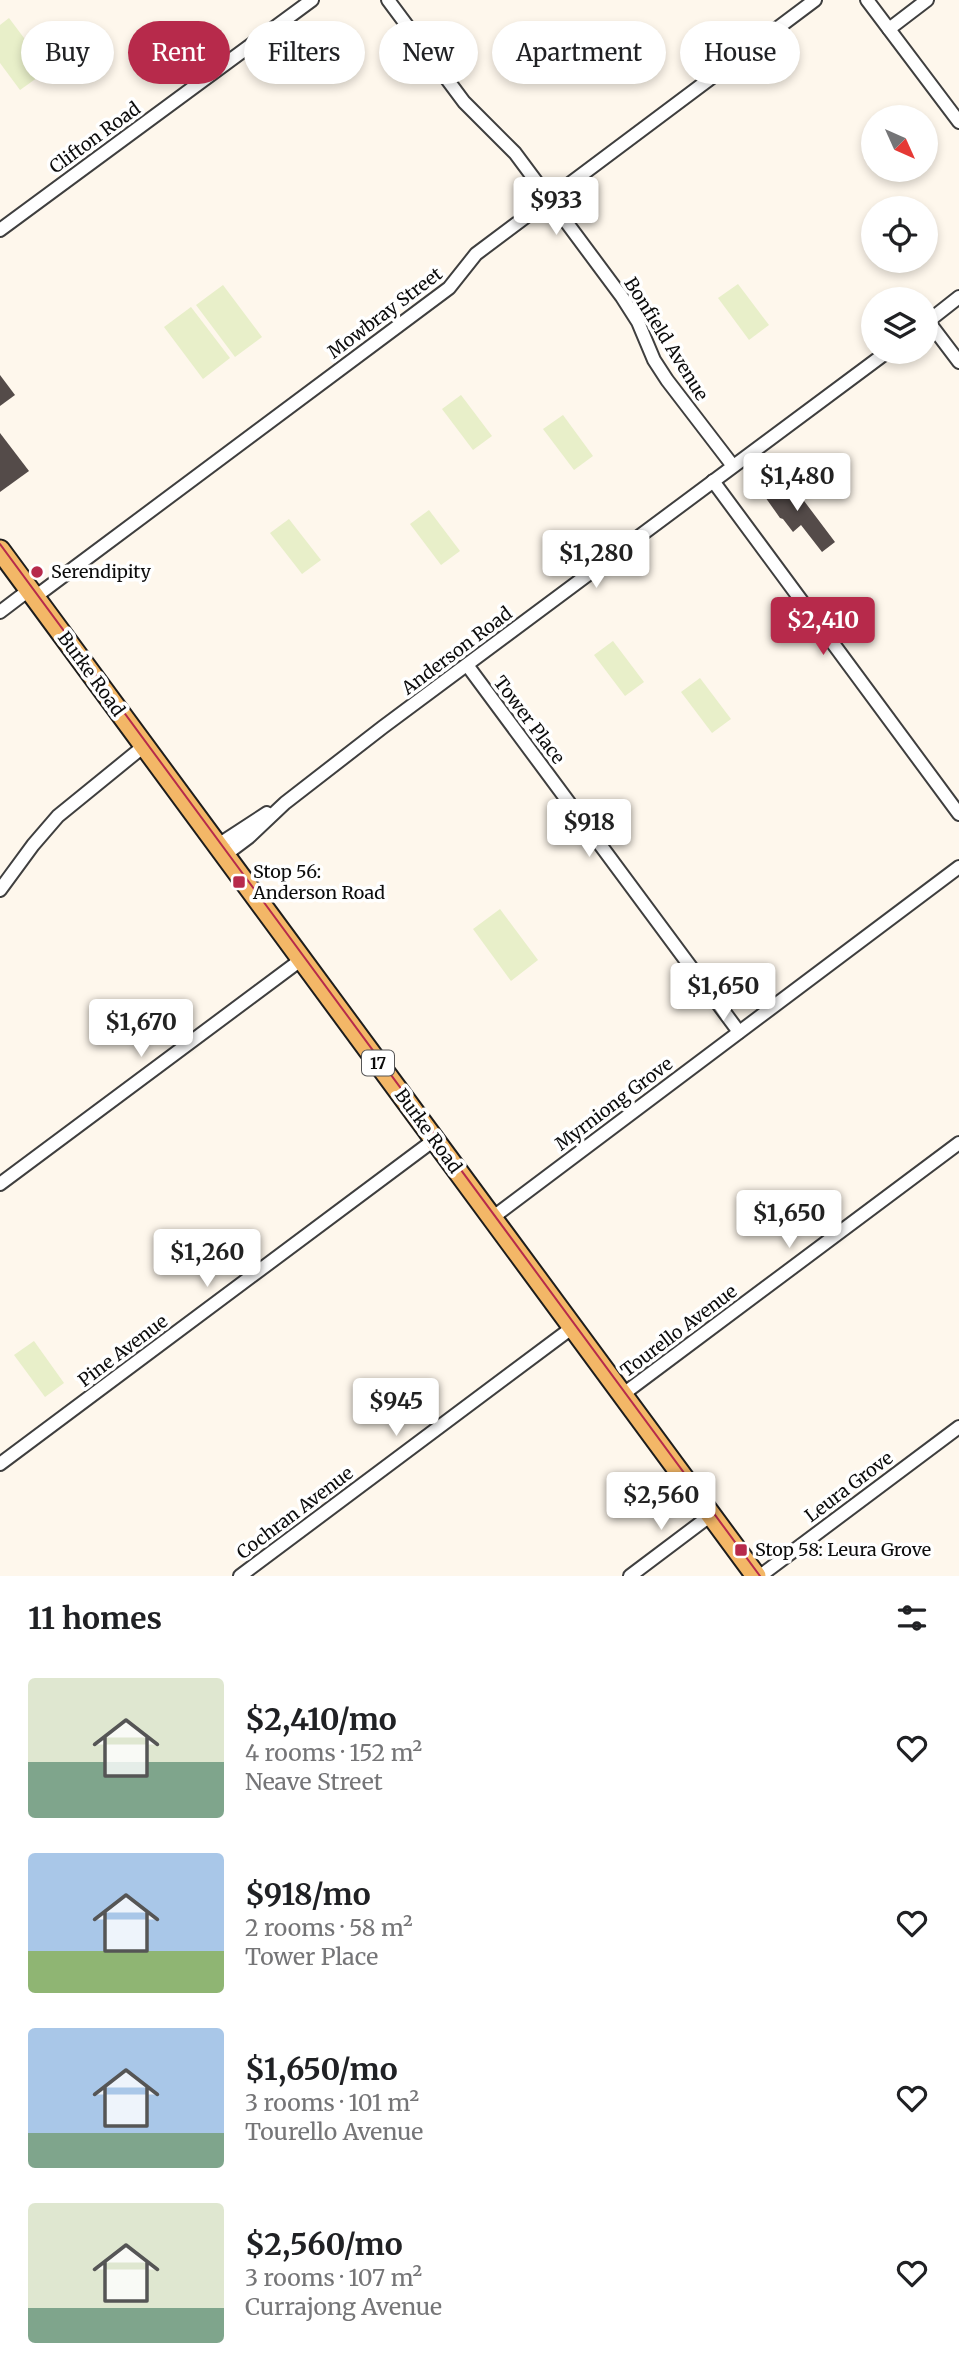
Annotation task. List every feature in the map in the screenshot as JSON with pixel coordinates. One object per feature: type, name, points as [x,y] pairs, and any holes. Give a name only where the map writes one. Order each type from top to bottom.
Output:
[{"type":"main road","name":"Burke Road","points":[[0,550],[711,1516],[758,1576]]},
{"type":"street","name":"Clifton Road","points":[[0,230],[312,0]]},
{"type":"street","name":"Bonfield Avenue","points":[[388,0],[464,102],[507,143],[631,311],[654,360],[667,380],[733,466]]},
{"type":"street","name":"Mowbray Street","points":[[0,612],[32,594],[449,288],[476,254],[815,0]]},
{"type":"street","points":[[867,0],[959,122]]},
{"type":"street","points":[[888,29],[927,0]]},
{"type":"street","points":[[938,314],[959,298]]},
{"type":"street","points":[[938,336],[959,362]]},
{"type":"street","name":"Anderson Road","points":[[221,850],[871,364]]},
{"type":"street","points":[[713,481],[959,814]]},
{"type":"street","name":"Tower Place","points":[[467,665],[739,1032]]},
{"type":"street","points":[[0,890],[58,816],[144,747]]},
{"type":"street","name":"Myrniong Grove","points":[[492,1218],[959,867]]},
{"type":"street","points":[[0,1184],[302,959]]},
{"type":"street","name":"Pine Avenue","points":[[0,1464],[434,1140]]},
{"type":"street","name":"Tourello Avenue","points":[[622,1395],[959,1143]]},
{"type":"street","name":"Cochran Avenue","points":[[240,1576],[573,1327]]},
{"type":"street","name":"Leura Grove","points":[[758,1576],[959,1427]]},
{"type":"street","points":[[630,1576],[711,1516]]},
{"type":"green space","points":[[9,18],[21,34],[21,84],[28,84],[20,90],[0,63],[0,25]]},
{"type":"green space","points":[[738,284],[769,325],[749,340],[718,298]]},
{"type":"green space","points":[[223,285],[262,337],[235,357],[196,305]]},
{"type":"green space","points":[[191,307],[230,358],[203,379],[164,327]]},
{"type":"green space","points":[[461,395],[492,436],[473,450],[442,409]]},
{"type":"green space","points":[[563,415],[593,456],[574,470],[543,429]]},
{"type":"green space","points":[[429,510],[460,551],[441,565],[410,524]]},
{"type":"green space","points":[[289,519],[321,560],[302,574],[270,533]]},
{"type":"green space","points":[[613,641],[644,682],[625,696],[594,655]]},
{"type":"green space","points":[[700,678],[731,719],[712,733],[681,692]]},
{"type":"green space","points":[[500,909],[538,960],[511,981],[473,929]]},
{"type":"green space","points":[[34,1341],[64,1383],[45,1397],[14,1355]]},
{"type":"building","points":[[0,375],[15,395],[0,406]]},
{"type":"building","points":[[0,433],[29,471],[0,492]]},
{"type":"building","points":[[786,477],[835,542],[822,552],[801,525],[793,532],[763,494]]},
{"type":"tram line","points":[[0,544],[760,1576]]},
{"type":"place","name":"Serendipity","points":[[37,572]]},
{"type":"place","name":"Stop 56: Anderson Road","points":[[239,882]]},
{"type":"place","name":"Stop 58: Leura Grove","points":[[741,1550]]}]
